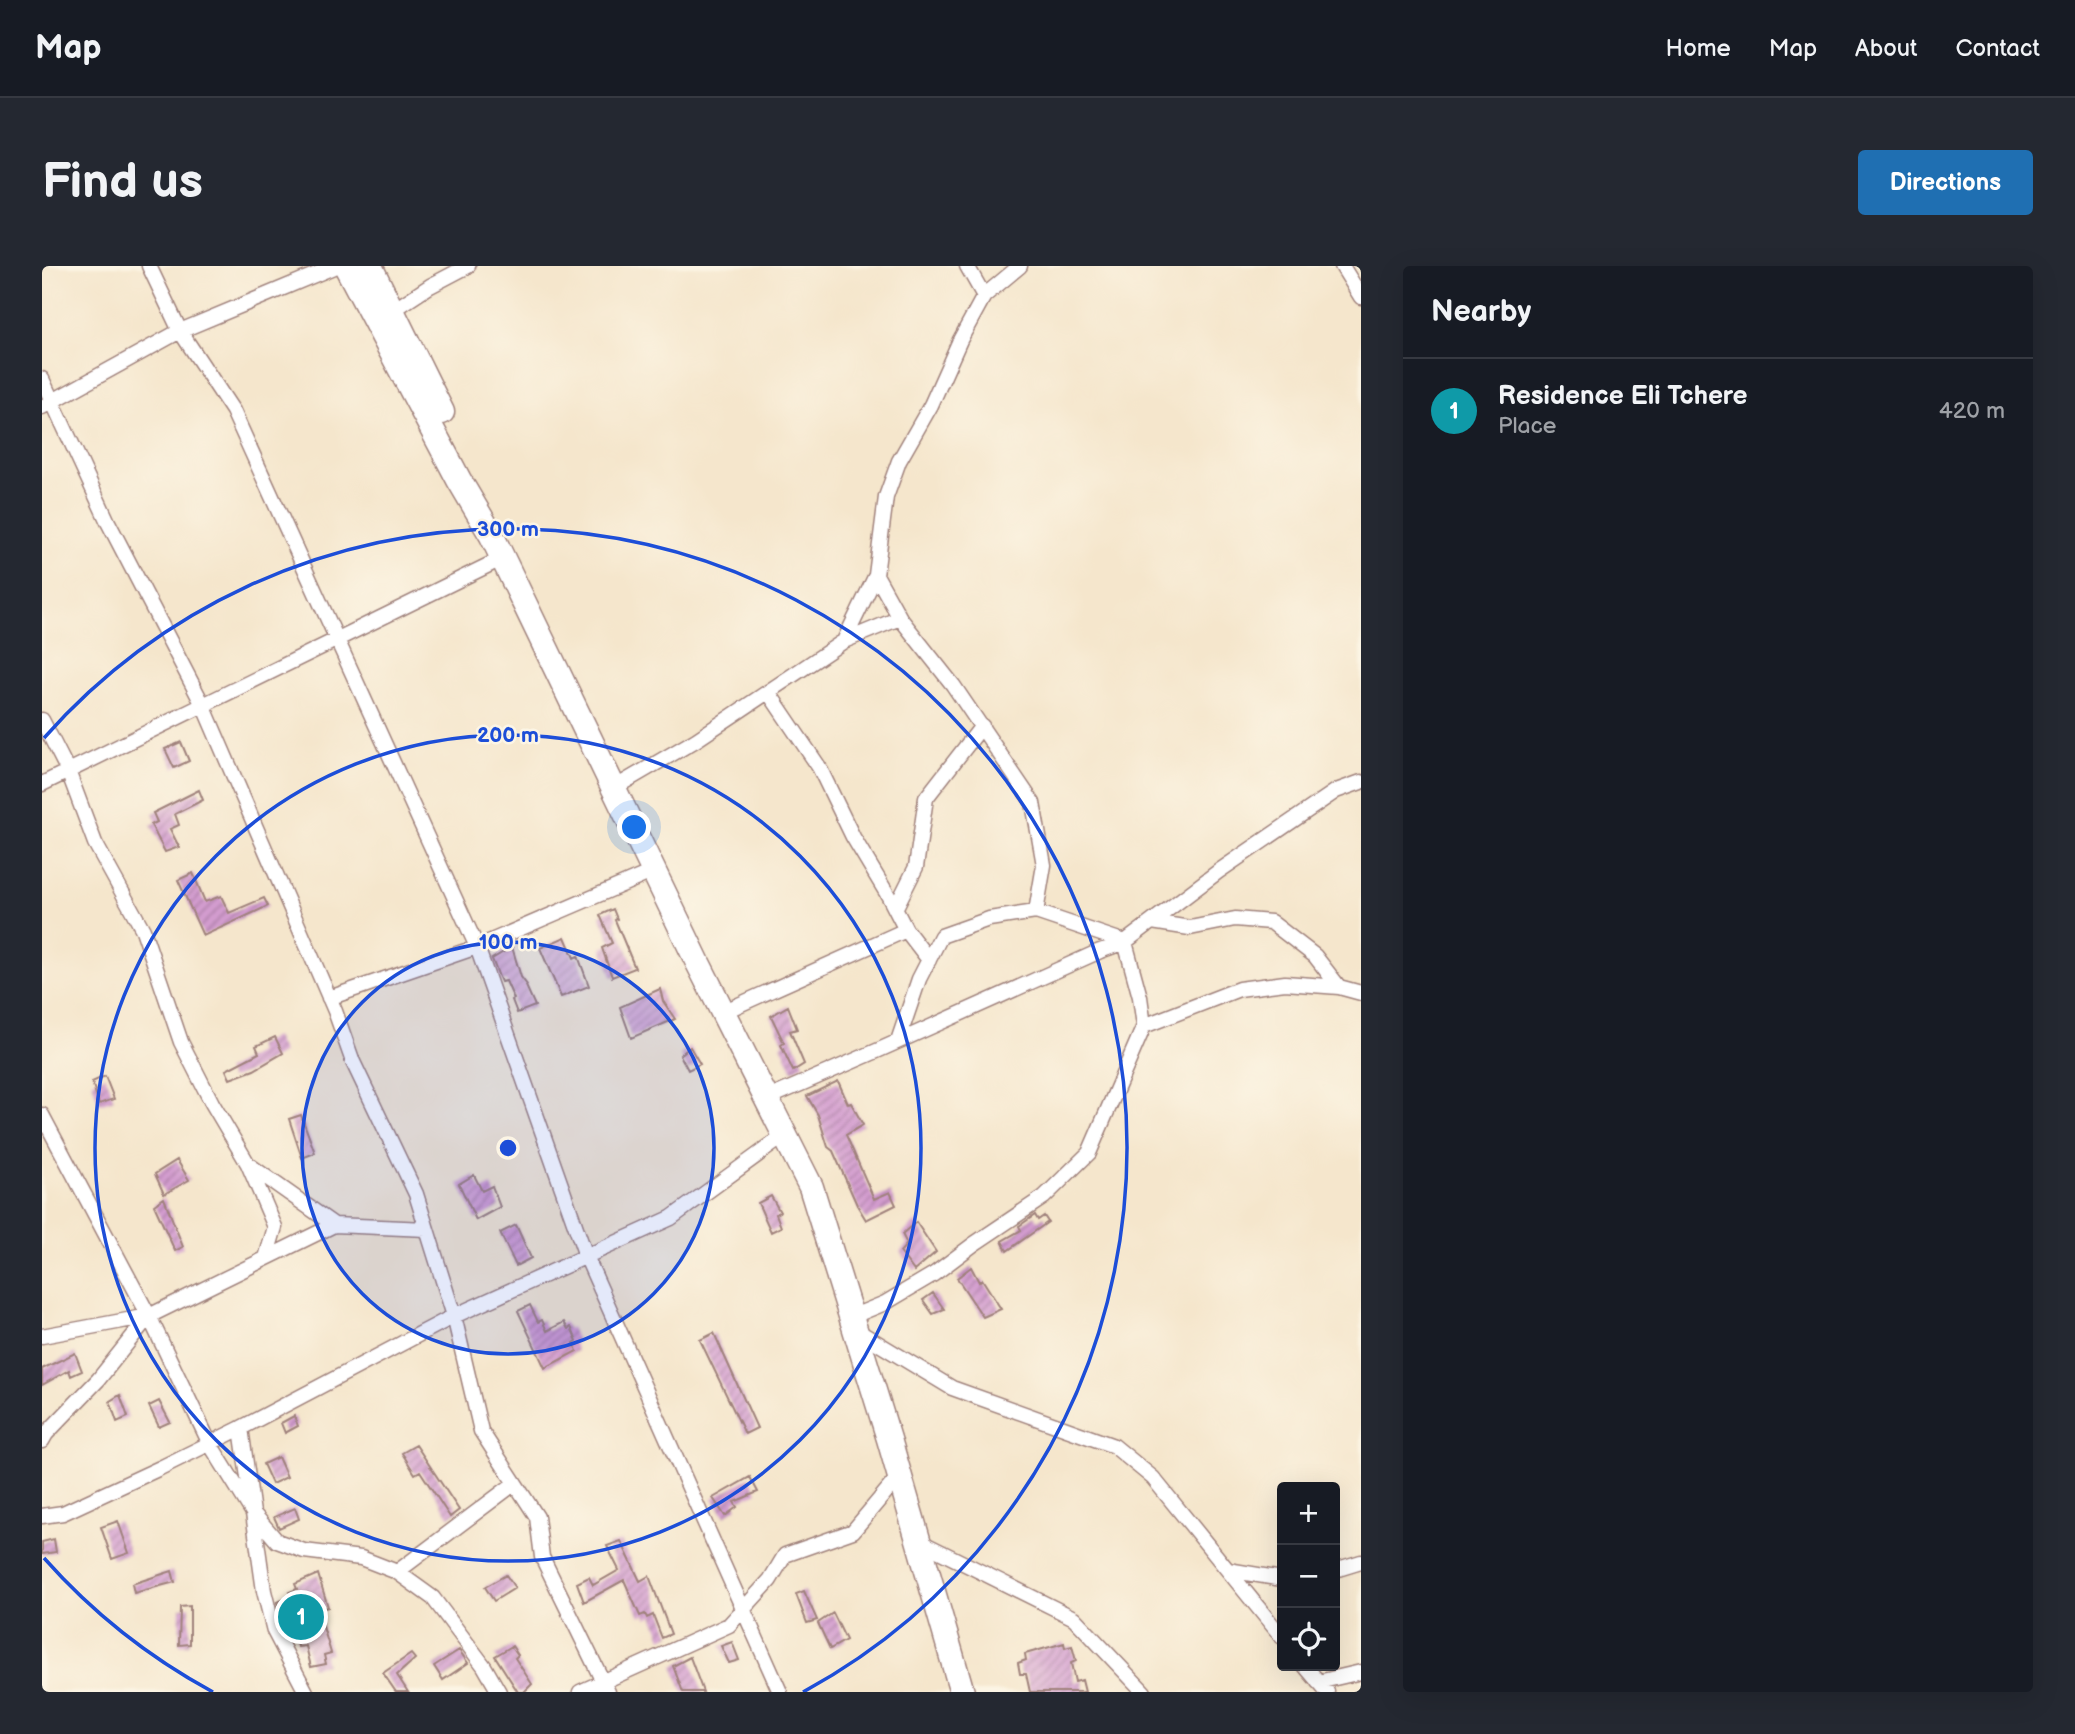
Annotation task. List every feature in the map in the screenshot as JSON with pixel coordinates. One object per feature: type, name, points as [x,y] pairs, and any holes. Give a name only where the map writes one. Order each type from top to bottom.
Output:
[{"type":"highway","points":[[346,266],[459,480],[492,536],[811,1187],[900,1475],[962,1692]]},
{"type":"highway","points":[[370,266],[472,474],[492,536]]},
{"type":"street","points":[[149,266],[180,331],[233,411],[477,947],[586,1256],[780,1692]]},
{"type":"street","points":[[48,404],[180,331],[336,266]]},
{"type":"street","points":[[392,311],[430,286],[468,266]]},
{"type":"street","points":[[967,266],[984,296]]},
{"type":"street","points":[[844,641],[876,575],[886,497],[899,461],[931,405],[960,340],[984,296],[1020,266]]},
{"type":"street","points":[[1342,266],[1361,298]]},
{"type":"street","points":[[42,379],[48,404],[203,705],[329,998],[352,1062],[416,1194],[454,1316],[481,1431],[537,1517],[542,1557],[605,1687]]},
{"type":"street","points":[[42,784],[503,558]]},
{"type":"street","points":[[876,575],[900,618],[953,685],[1033,803],[1044,865],[1036,912]]},
{"type":"street","points":[[614,789],[696,740],[844,641],[900,618]]},
{"type":"street","points":[[769,693],[819,767],[853,837],[906,930],[929,960]]},
{"type":"street","points":[[42,720],[68,771],[94,843],[143,930],[181,1042],[212,1103],[248,1164],[275,1227],[266,1258]]},
{"type":"street","points":[[895,909],[916,867],[926,798],[982,726]]},
{"type":"street","points":[[766,1098],[1125,942],[1219,871],[1336,790],[1361,782]]},
{"type":"street","points":[[329,998],[477,947],[654,871]]},
{"type":"street","points":[[898,1041],[919,979],[941,936],[989,919],[1036,912],[1125,942]]},
{"type":"street","points":[[1152,922],[1189,928],[1235,919],[1271,922],[1315,956],[1339,987]]},
{"type":"street","points":[[723,1012],[906,930]]},
{"type":"street","points":[[1125,942],[1140,997],[1143,1026],[1089,1153],[1044,1197],[934,1274],[853,1324],[952,1388],[1114,1446],[1153,1479],[1277,1631]]},
{"type":"street","points":[[1143,1026],[1239,989],[1285,983],[1339,987],[1361,993]]},
{"type":"street","points":[[42,1115],[149,1316],[209,1444],[253,1513],[277,1541],[304,1551],[361,1558],[397,1572],[433,1598],[484,1666],[499,1692]]},
{"type":"street","points":[[42,1516],[63,1513],[209,1444],[454,1316],[671,1218],[785,1135]]},
{"type":"street","points":[[248,1164],[334,1225]]},
{"type":"street","points":[[42,1336],[149,1316],[334,1225],[427,1229]]},
{"type":"street","points":[[42,1441],[98,1380],[149,1316]]},
{"type":"street","points":[[241,1428],[264,1591],[274,1631],[306,1692]]},
{"type":"street","points":[[580,1692],[605,1687],[729,1625],[770,1580],[785,1555],[853,1531],[900,1475]]},
{"type":"street","points":[[397,1572],[515,1483]]},
{"type":"street","points":[[919,1541],[1074,1618],[1144,1692]]},
{"type":"street","points":[[1340,1570],[1358,1568]]},
{"type":"street","points":[[1228,1570],[1277,1578]]},
{"type":"street","points":[[1309,1671],[1322,1687],[1361,1672]]},
{"type":"building","points":[[181,742],[189,761],[174,768],[165,749]]},
{"type":"building","points":[[199,790],[203,800],[175,814],[179,825],[170,829],[179,847],[165,852],[151,825],[157,822],[153,813]]},
{"type":"building","points":[[193,873],[205,902],[221,896],[229,913],[264,898],[268,906],[203,936],[178,880]]},
{"type":"building","points":[[613,909],[635,968],[612,977],[602,948],[612,943],[600,915]]},
{"type":"building","points":[[565,937],[574,958],[578,956],[589,986],[561,997],[540,948]]},
{"type":"building","points":[[512,947],[521,977],[535,1006],[517,1013],[506,981],[501,982],[492,959]]},
{"type":"building","points":[[660,989],[663,1001],[675,1019],[631,1038],[620,1007]]},
{"type":"building","points":[[788,1006],[797,1029],[790,1031],[804,1064],[793,1071],[771,1016]]},
{"type":"building","points":[[275,1037],[283,1053],[254,1070],[230,1079],[226,1070],[259,1053],[256,1046]]},
{"type":"building","points":[[690,1047],[700,1064],[688,1070],[680,1055]]},
{"type":"building","points":[[105,1076],[114,1099],[99,1104],[92,1082]]},
{"type":"building","points":[[838,1081],[848,1104],[851,1103],[863,1125],[846,1135],[874,1199],[890,1192],[896,1205],[866,1220],[833,1151],[828,1147],[818,1115],[807,1096]]},
{"type":"building","points":[[301,1115],[315,1153],[302,1158],[289,1119]]},
{"type":"building","points":[[177,1160],[189,1180],[164,1194],[155,1174]]},
{"type":"building","points":[[474,1175],[482,1191],[492,1186],[500,1207],[476,1220],[459,1184]]},
{"type":"building","points":[[771,1196],[780,1212],[776,1214],[781,1227],[771,1232],[758,1203]]},
{"type":"building","points":[[164,1198],[183,1247],[175,1251],[154,1205]]},
{"type":"building","points":[[1035,1215],[1038,1220],[1044,1216],[1048,1222],[1007,1251],[1002,1241],[1021,1230],[1019,1226]]},
{"type":"building","points":[[916,1222],[936,1252],[914,1271],[900,1252],[907,1244],[902,1234]]},
{"type":"building","points":[[516,1225],[531,1258],[516,1266],[500,1233]]},
{"type":"building","points":[[971,1267],[979,1282],[982,1279],[1001,1309],[983,1317],[957,1278]]},
{"type":"building","points":[[933,1293],[944,1309],[933,1314],[923,1300]]},
{"type":"building","points":[[530,1305],[538,1322],[542,1320],[547,1331],[564,1322],[568,1329],[571,1327],[577,1341],[574,1343],[577,1351],[545,1368],[518,1311]]},
{"type":"building","points":[[714,1333],[757,1428],[745,1434],[700,1340]]},
{"type":"building","points":[[75,1353],[82,1371],[71,1376],[69,1370],[42,1385],[42,1369]]},
{"type":"building","points":[[120,1395],[128,1417],[117,1422],[110,1401]]},
{"type":"building","points":[[159,1401],[170,1422],[159,1427],[149,1406]]},
{"type":"building","points":[[294,1416],[298,1426],[285,1433],[281,1423]]},
{"type":"building","points":[[416,1445],[459,1510],[450,1517],[420,1471],[415,1474],[402,1453]]},
{"type":"building","points":[[278,1457],[287,1477],[272,1484],[263,1464]]},
{"type":"building","points":[[750,1477],[758,1492],[734,1502],[737,1507],[725,1516],[713,1498]]},
{"type":"building","points":[[295,1508],[299,1519],[279,1528],[274,1517]]},
{"type":"building","points":[[118,1521],[129,1553],[112,1559],[101,1527]]},
{"type":"building","points":[[54,1539],[56,1552],[42,1554],[42,1542]]},
{"type":"building","points":[[621,1541],[640,1581],[649,1576],[671,1634],[662,1638],[653,1615],[647,1618],[645,1614],[640,1616],[624,1580],[584,1602],[577,1583],[589,1577],[593,1585],[619,1570],[607,1546]]},
{"type":"building","points":[[172,1571],[175,1582],[134,1593],[132,1584]]},
{"type":"building","points":[[318,1574],[328,1607],[318,1610],[331,1653],[324,1655],[326,1664],[311,1667],[306,1646],[298,1647],[293,1623],[283,1626],[277,1602],[291,1597],[289,1592],[297,1589],[295,1584]]},
{"type":"building","points":[[506,1575],[515,1588],[494,1601],[485,1587]]},
{"type":"building","points":[[804,1591],[817,1620],[807,1623],[796,1594]]},
{"type":"building","points":[[190,1606],[190,1644],[179,1645],[180,1607]]},
{"type":"building","points":[[833,1613],[846,1640],[830,1649],[818,1623]]},
{"type":"building","points":[[732,1642],[739,1660],[729,1663],[721,1646]]},
{"type":"building","points":[[1064,1643],[1065,1648],[1072,1646],[1076,1661],[1071,1663],[1075,1682],[1082,1680],[1085,1692],[1030,1692],[1026,1674],[1020,1674],[1018,1663],[1026,1660],[1025,1654]]},
{"type":"building","points":[[512,1646],[518,1655],[515,1658],[532,1684],[524,1692],[518,1692],[495,1656]]},
{"type":"building","points":[[459,1650],[468,1663],[443,1680],[434,1666]]},
{"type":"building","points":[[411,1654],[415,1659],[397,1675],[408,1692],[396,1692],[383,1673]]},
{"type":"building","points":[[690,1657],[703,1692],[683,1692],[673,1666]]},
{"type":"place","name":"Residence Eli Tchere","points":[[301,1617]]}]
